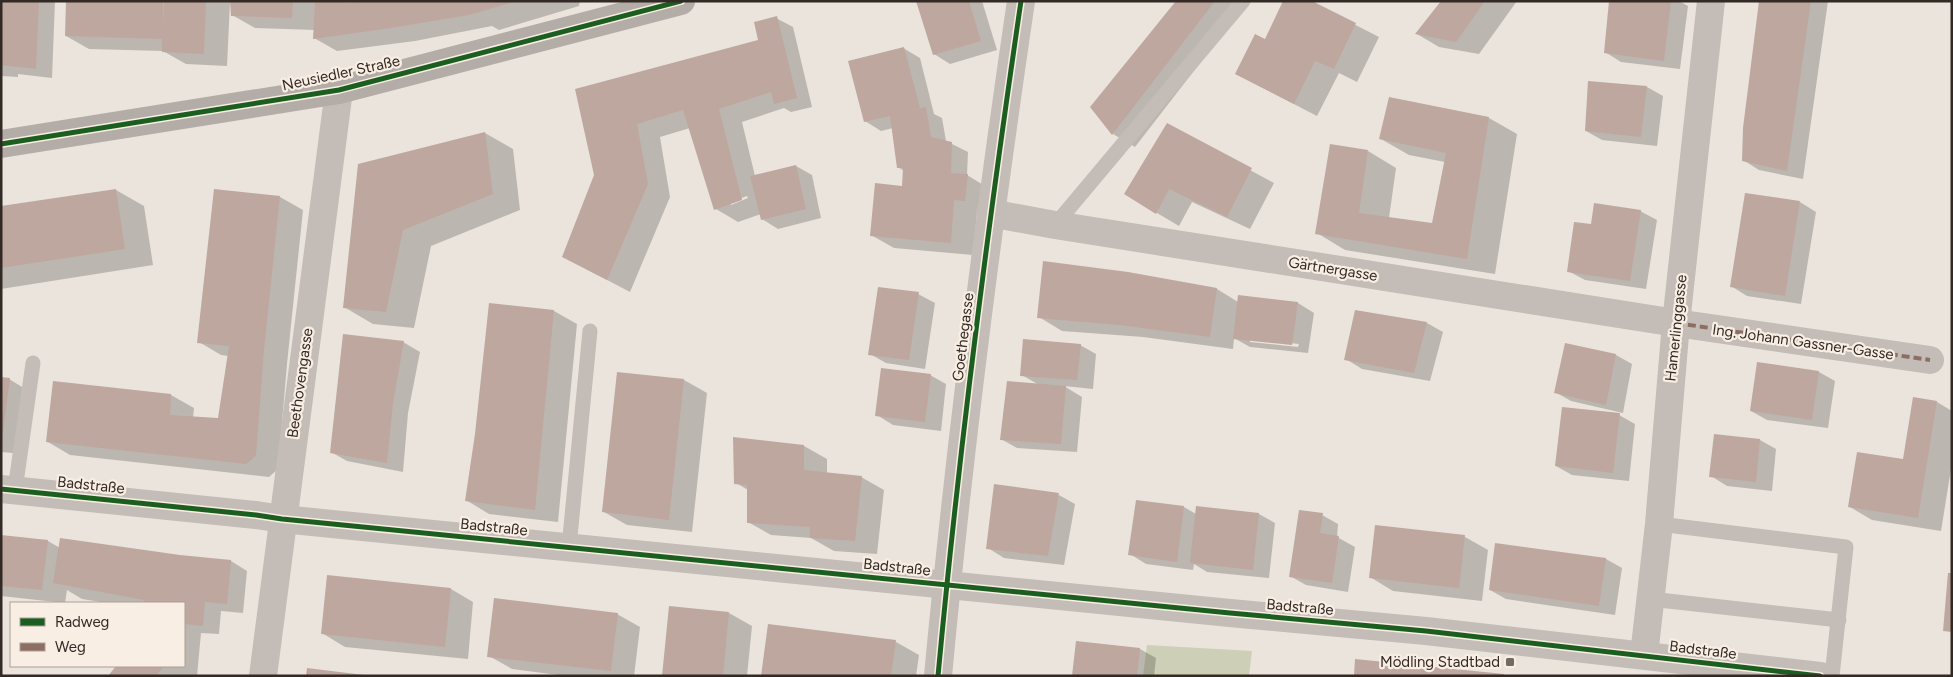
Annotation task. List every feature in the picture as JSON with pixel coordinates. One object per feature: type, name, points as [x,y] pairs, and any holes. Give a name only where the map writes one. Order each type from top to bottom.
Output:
[{"type":"main road","name":"Neusiedler Straße","points":[[1,144],[339,90],[681,1]]},
{"type":"street","name":"Goethegasse","points":[[938,676],[990,213],[1020,1]]},
{"type":"street","name":"Hamerlinggasse","points":[[1644,655],[1659,524],[1676,323],[1711,1]]},
{"type":"street","name":"Beethovengasse","points":[[263,676],[339,90]]},
{"type":"street","name":"Gärtnergasse","points":[[990,213],[1055,225],[1676,323]]},
{"type":"street","name":"Ing. Johann Gassner-Gasse","points":[[1676,323],[1930,360]]},
{"type":"street","name":"Badstraße","points":[[8,489],[282,519],[1426,631],[1820,676]]},
{"type":"lane","points":[[1055,225],[1243,1]]},
{"type":"lane","points":[[569,547],[590,331]]},
{"type":"lane","points":[[8,489],[33,362]]},
{"type":"lane","points":[[1659,524],[1846,547],[1832,676]]},
{"type":"lane","points":[[1650,598],[1839,620]]},
{"type":"green space","points":[[1147,645],[1252,651],[1249,676],[1143,676]]},
{"type":"building","points":[[1,1],[39,1],[36,69],[1,65]]},
{"type":"building","points":[[66,1],[163,1],[163,28],[164,1],[206,1],[204,54],[162,52],[162,39],[65,36]]},
{"type":"building","points":[[230,1],[293,1],[292,18],[231,16]]},
{"type":"building","points":[[315,1],[349,1],[349,3],[359,1],[513,2],[469,15],[313,39]]},
{"type":"building","points":[[916,1],[969,1],[981,41],[933,55]]},
{"type":"building","points":[[1176,1],[1215,1],[1112,135],[1090,107]]},
{"type":"building","points":[[1283,1],[1312,1],[1356,23],[1334,69],[1315,61],[1294,104],[1235,74],[1255,34],[1265,39]]},
{"type":"building","points":[[1441,1],[1485,1],[1456,42],[1415,34]]},
{"type":"building","points":[[1609,1],[1671,1],[1664,61],[1604,53]]},
{"type":"building","points":[[1759,1],[1811,1],[1787,171],[1742,161],[1743,128]]},
{"type":"building","points":[[777,16],[797,98],[774,104],[771,92],[719,109],[742,200],[714,210],[683,110],[637,124],[648,184],[607,280],[562,257],[594,175],[575,89],[758,40],[754,22]]},
{"type":"building","points":[[904,47],[920,108],[905,112],[926,107],[931,137],[952,142],[951,173],[968,174],[965,201],[954,200],[951,243],[870,236],[875,183],[902,186],[903,168],[897,168],[890,116],[864,122],[848,61]]},
{"type":"building","points":[[1588,81],[1647,86],[1641,137],[1585,131]]},
{"type":"building","points":[[1389,97],[1489,117],[1467,259],[1315,234],[1330,144],[1368,150],[1359,213],[1432,223],[1446,153],[1379,139]]},
{"type":"building","points":[[1167,123],[1252,168],[1227,217],[1169,189],[1156,214],[1124,194]]},
{"type":"building","points":[[485,132],[493,194],[403,230],[386,312],[343,308],[358,164]]},
{"type":"building","points":[[796,165],[806,209],[761,220],[750,176]]},
{"type":"building","points":[[116,189],[125,249],[1,268],[1,206]]},
{"type":"building","points":[[214,189],[280,196],[264,350],[256,456],[246,464],[46,442],[53,381],[171,394],[170,415],[218,418],[229,346],[197,343]]},
{"type":"building","points":[[1745,193],[1800,201],[1785,296],[1730,287]]},
{"type":"building","points":[[1594,203],[1641,210],[1630,281],[1567,272],[1574,222],[1591,224]]},
{"type":"building","points":[[1043,261],[1128,272],[1217,288],[1210,337],[1119,325],[1037,318]]},
{"type":"building","points":[[878,287],[919,292],[909,360],[868,355]]},
{"type":"building","points":[[1238,295],[1298,302],[1292,345],[1233,339]]},
{"type":"building","points":[[489,303],[554,310],[535,510],[465,501],[475,434]]},
{"type":"building","points":[[1355,310],[1427,322],[1414,373],[1344,360]]},
{"type":"building","points":[[343,334],[404,341],[393,403],[387,463],[330,453]]},
{"type":"building","points":[[1023,339],[1081,344],[1077,380],[1020,376]]},
{"type":"building","points":[[1565,343],[1616,354],[1606,405],[1554,393]]},
{"type":"building","points":[[1757,362],[1819,371],[1812,420],[1750,411]]},
{"type":"building","points":[[881,368],[931,374],[925,422],[875,416]]},
{"type":"building","points":[[617,372],[684,379],[669,520],[602,512]]},
{"type":"building","points":[[1,377],[10,378],[2,440],[1,440]]},
{"type":"building","points":[[1007,381],[1066,386],[1061,444],[1000,440]]},
{"type":"building","points":[[1913,397],[1937,401],[1918,518],[1848,507],[1857,452],[1903,459]]},
{"type":"building","points":[[1562,407],[1620,413],[1613,473],[1555,466]]},
{"type":"building","points":[[1714,434],[1760,439],[1756,482],[1709,477]]},
{"type":"building","points":[[733,437],[804,445],[804,470],[862,476],[855,541],[810,538],[810,527],[747,523],[747,485],[734,484]]},
{"type":"building","points":[[994,484],[1059,493],[1048,556],[986,549]]},
{"type":"building","points":[[1136,500],[1184,506],[1177,562],[1128,555]]},
{"type":"building","points":[[1196,506],[1259,513],[1253,570],[1190,563]]},
{"type":"building","points":[[1299,510],[1323,513],[1320,533],[1339,536],[1332,583],[1289,577]]},
{"type":"building","points":[[1375,525],[1465,535],[1459,588],[1369,578]]},
{"type":"building","points":[[1,535],[48,540],[42,590],[1,586]]},
{"type":"building","points":[[60,538],[180,555],[231,560],[227,604],[205,602],[203,626],[185,624],[185,602],[143,602],[144,600],[53,583]]},
{"type":"building","points":[[1495,543],[1606,558],[1599,606],[1489,590]]},
{"type":"building","points":[[1948,573],[1952,573],[1952,632],[1943,631]]},
{"type":"building","points":[[327,575],[451,588],[445,647],[321,634]]},
{"type":"building","points":[[494,598],[618,613],[611,671],[487,657]]},
{"type":"building","points":[[669,606],[729,612],[723,676],[662,676]]},
{"type":"building","points":[[768,624],[896,640],[891,676],[761,676]]},
{"type":"building","points":[[1076,641],[1140,648],[1137,676],[1072,676]]},
{"type":"building","points":[[1355,659],[1504,674],[1504,676],[1354,676]]},
{"type":"building","points":[[115,667],[163,667],[156,676],[108,676]]},
{"type":"building","points":[[307,668],[364,675],[364,676],[306,676]]},
{"type":"marked path","points":[[1676,323],[1930,360]]},
{"type":"cycle path","points":[[1,144],[339,90],[681,1]]},
{"type":"cycle path","points":[[938,676],[975,338],[1021,1]]},
{"type":"cycle path","points":[[1,489],[282,519],[1426,631],[1820,676]]},
{"type":"place","name":"Mödling Stadtbad","points":[[1510,662]]}]
